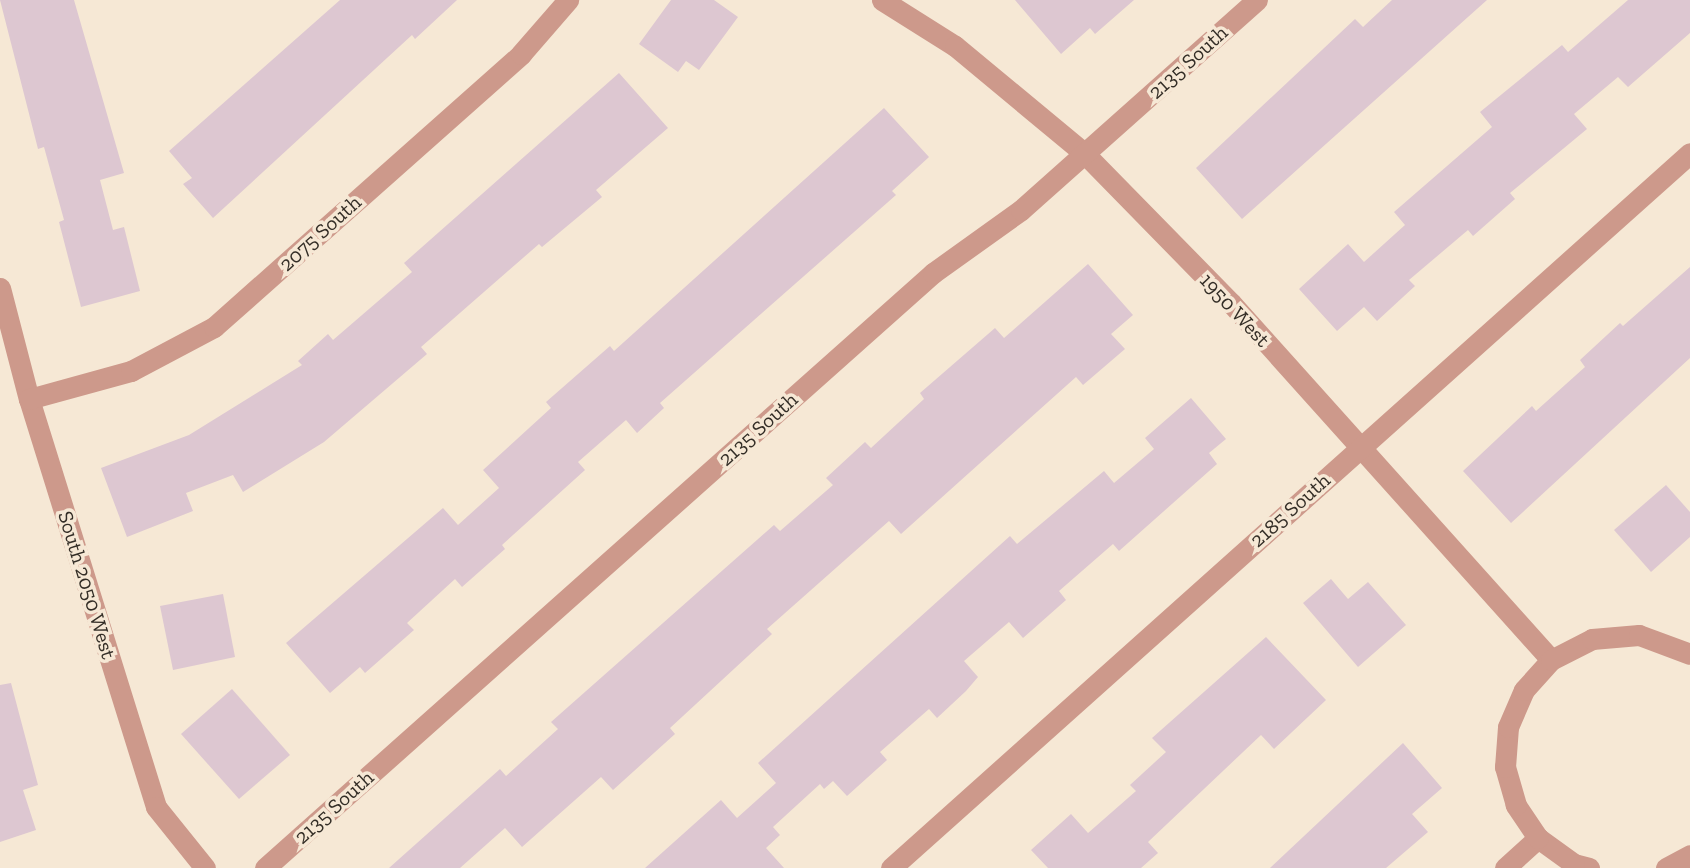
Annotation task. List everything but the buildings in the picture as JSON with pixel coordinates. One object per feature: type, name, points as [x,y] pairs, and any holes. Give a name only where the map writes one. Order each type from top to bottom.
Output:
[{"type":"street","name":"2075 South","points":[[29,399],[131,371],[214,327],[521,54],[568,0]]},
{"type":"street","name":"1950 West","points":[[882,0],[955,46],[1085,154],[1231,303],[1551,660]]},
{"type":"street","name":"2135 South","points":[[265,868],[933,273],[998,229],[1257,0]]},
{"type":"street","name":"2185 South","points":[[891,868],[1690,153]]},
{"type":"street","name":"South 2050 West","points":[[0,288],[29,399],[156,807],[205,868]]},
{"type":"street","points":[[1589,868],[1574,864],[1538,838],[1516,805],[1505,766],[1508,727],[1524,690],[1551,660],[1592,639],[1639,635],[1690,654]]},
{"type":"street","points":[[1505,868],[1538,838]]},
{"type":"street","points":[[1666,868],[1690,855]]}]
